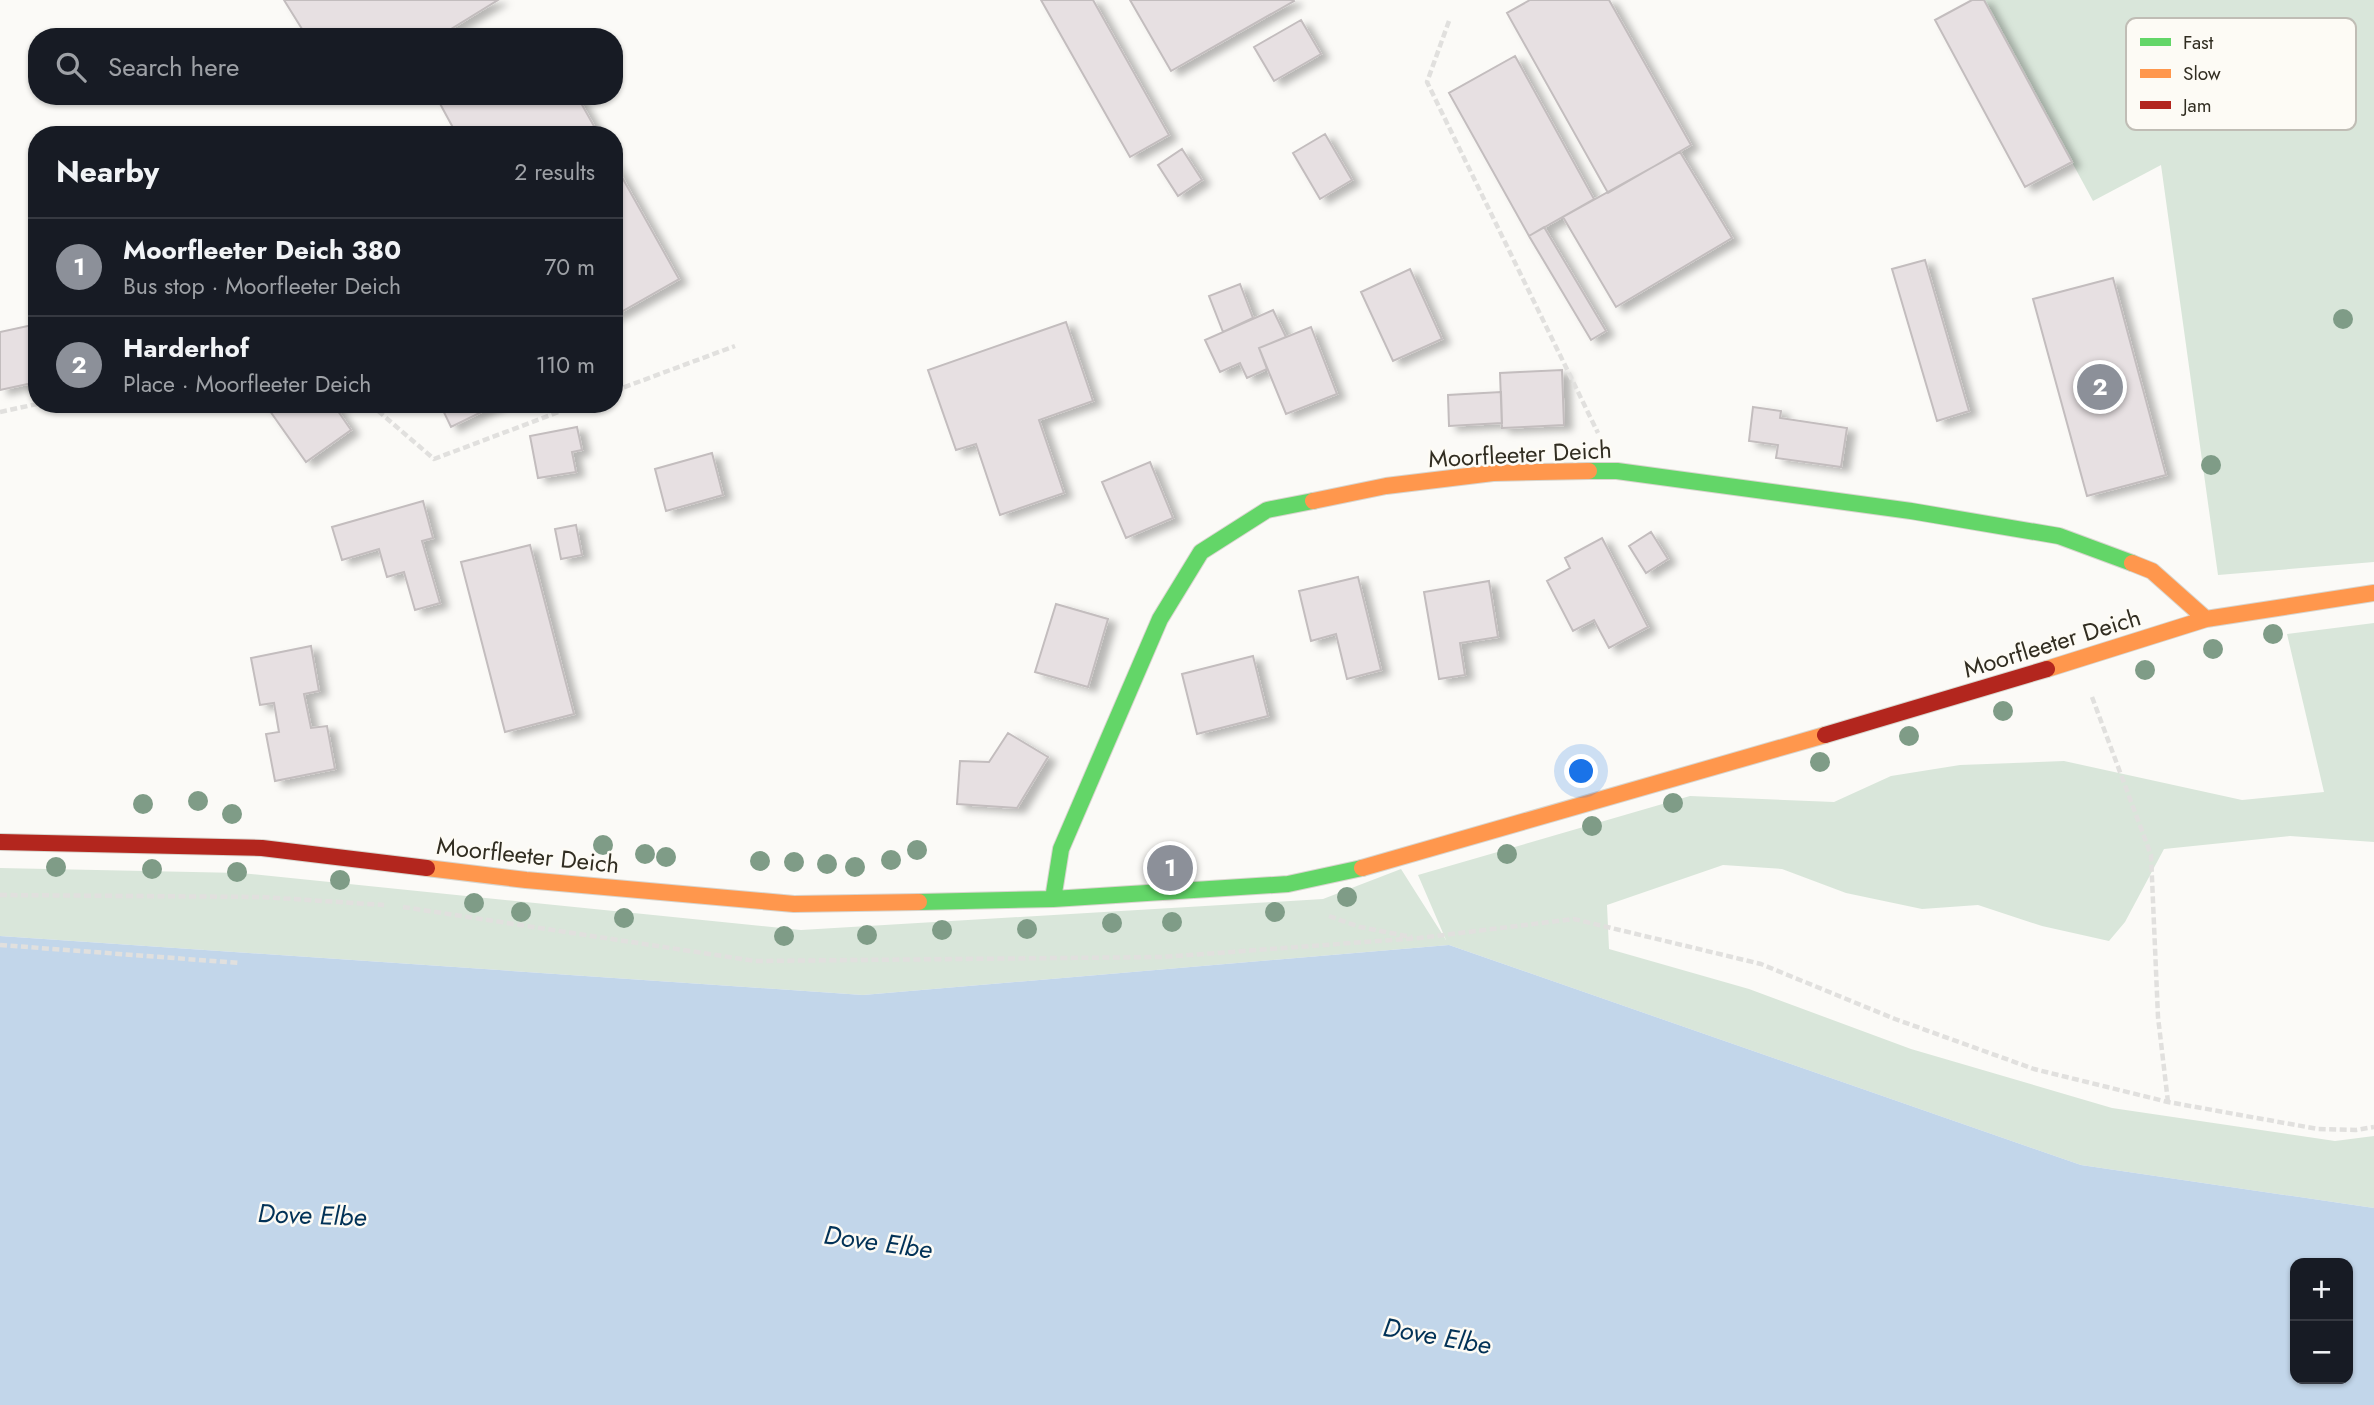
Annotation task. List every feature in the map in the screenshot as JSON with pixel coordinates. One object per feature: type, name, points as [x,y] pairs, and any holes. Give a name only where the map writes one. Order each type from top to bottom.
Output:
[{"type":"street","name":"Moorfleeter Deich","points":[[1053,899],[1061,849],[1160,619],[1201,552],[1267,510],[1386,486],[1493,473],[1617,471],[1911,512],[2059,536],[2152,571],[2206,619]]},
{"type":"street","name":"Moorfleeter Deich","points":[[0,842],[262,848],[526,880],[794,904],[1053,899],[1288,884],[1358,869],[1479,836],[2082,659],[2206,619],[2374,593]]},
{"type":"path","points":[[1449,21],[1427,82],[1617,471]]},
{"type":"path","points":[[623,388],[735,346]]},
{"type":"path","points":[[0,412],[28,406]]},
{"type":"path","points":[[380,413],[434,459],[556,413]]},
{"type":"path","points":[[2082,659],[2092,696],[2151,855],[2158,1017],[2168,1102]]},
{"type":"path","points":[[1322,913],[1360,927],[1419,938],[1574,919],[1761,964],[1895,1020],[2034,1069],[2168,1102],[2318,1129],[2356,1130],[2374,1127]]},
{"type":"path","points":[[0,945],[240,963]]},
{"type":"shaded area","points":[[1984,0],[2374,0],[2374,562],[2218,575],[2161,165],[2093,201]]},
{"type":"shaded area","points":[[2374,623],[2374,842],[2290,836],[2164,849],[2125,922],[2109,941],[2042,926],[1978,905],[1922,909],[1846,893],[1782,869],[1723,865],[1607,905],[1609,949],[1749,989],[1911,1049],[2112,1108],[2335,1141],[2374,1136],[2374,1208],[2081,1165],[1449,945],[863,995],[0,936],[0,868],[241,873],[801,930],[1323,899],[1401,869],[1446,940],[1418,875],[1690,796],[1834,802],[1891,776],[1960,765],[2064,761],[2242,800],[2324,792],[2287,634]]},
{"type":"water","name":"Dove Elbe","points":[[0,936],[863,995],[1449,945],[2081,1165],[2374,1208],[2374,1405],[0,1405]]},
{"type":"building","points":[[284,0],[498,0],[453,28],[301,28]]},
{"type":"building","points":[[1041,0],[1093,0],[1169,135],[1130,157]]},
{"type":"building","points":[[1130,0],[1293,0],[1294,1],[1171,71]]},
{"type":"building","points":[[1530,0],[1609,0],[1691,145],[1608,193],[1507,13]]},
{"type":"building","points":[[1972,0],[1984,0],[2072,162],[2025,187],[1935,20]]},
{"type":"building","points":[[1301,20],[1321,54],[1274,81],[1254,47]]},
{"type":"building","points":[[1515,56],[1594,199],[1529,236],[1449,93]]},
{"type":"building","points":[[441,105],[582,105],[594,126],[452,126]]},
{"type":"building","points":[[1325,134],[1352,180],[1320,199],[1293,153]]},
{"type":"building","points":[[1182,149],[1202,180],[1178,196],[1158,165]]},
{"type":"building","points":[[1680,152],[1732,238],[1616,307],[1563,217]]},
{"type":"building","points":[[623,179],[679,279],[623,311]]},
{"type":"building","points":[[1544,227],[1606,331],[1591,340],[1529,236]]},
{"type":"building","points":[[1925,260],[1969,411],[1937,421],[1892,269]]},
{"type":"building","points":[[1410,269],[1442,339],[1393,361],[1361,292]]},
{"type":"building","points":[[2113,278],[2166,475],[2087,496],[2033,299]]},
{"type":"building","points":[[1240,284],[1253,318],[1223,332],[1209,296]]},
{"type":"building","points":[[1273,310],[1286,337],[1259,348],[1267,369],[1247,378],[1240,363],[1220,372],[1205,340]]},
{"type":"building","points":[[1066,322],[1093,401],[1039,420],[1064,493],[1000,515],[976,444],[956,450],[928,370]]},
{"type":"building","points":[[28,326],[28,384],[0,390],[0,332]]},
{"type":"building","points":[[1311,327],[1337,394],[1286,414],[1259,348]]},
{"type":"building","points":[[1562,370],[1564,425],[1502,428],[1500,373]]},
{"type":"building","points":[[1501,392],[1502,423],[1449,426],[1448,395]]},
{"type":"building","points":[[1753,407],[1781,411],[1780,418],[1847,428],[1841,467],[1776,458],[1778,445],[1749,441]]},
{"type":"building","points":[[271,413],[339,413],[351,430],[306,462]]},
{"type":"building","points":[[444,413],[480,413],[451,427]]},
{"type":"building","points":[[577,427],[582,450],[572,452],[576,472],[538,478],[530,436]]},
{"type":"building","points":[[712,453],[723,495],[666,511],[655,469]]},
{"type":"building","points":[[1150,462],[1173,518],[1126,538],[1102,482]]},
{"type":"building","points":[[423,501],[433,538],[422,541],[440,603],[415,610],[404,572],[387,577],[379,549],[342,560],[332,527]]},
{"type":"building","points":[[576,525],[582,555],[561,559],[555,529]]},
{"type":"building","points":[[1651,532],[1668,559],[1646,573],[1629,546]]},
{"type":"building","points":[[1602,538],[1648,627],[1609,648],[1594,620],[1573,631],[1547,581],[1570,568],[1565,558]]},
{"type":"building","points":[[530,545],[574,714],[505,732],[461,562]]},
{"type":"building","points":[[1358,577],[1381,670],[1347,679],[1336,634],[1311,641],[1299,591]]},
{"type":"building","points":[[1489,581],[1498,637],[1460,643],[1465,675],[1439,679],[1424,592]]},
{"type":"building","points":[[1056,604],[1108,619],[1088,687],[1035,672]]},
{"type":"building","points":[[311,646],[319,691],[304,694],[311,728],[327,726],[335,769],[275,781],[266,734],[279,732],[274,703],[260,705],[251,658]]},
{"type":"building","points":[[1253,656],[1268,716],[1197,734],[1182,674]]},
{"type":"building","points":[[1008,733],[1048,757],[1017,808],[957,804],[960,761],[989,762]]},
{"type":"traffic: fast","points":[[1589,471],[1617,471],[1911,511],[2059,536],[2132,563]]},
{"type":"traffic: fast","points":[[1053,899],[1061,849],[1160,619],[1201,552],[1267,510],[1313,501]]},
{"type":"traffic: fast","points":[[919,902],[1053,899],[1288,884],[1362,868]]},
{"type":"traffic: slow","points":[[1313,501],[1386,486],[1493,473],[1589,471]]},
{"type":"traffic: slow","points":[[2132,563],[2152,571],[2206,619]]},
{"type":"traffic: slow","points":[[2047,669],[2206,619],[2374,593]]},
{"type":"traffic: slow","points":[[1362,868],[1825,735]]},
{"type":"traffic: slow","points":[[427,868],[526,880],[794,904],[919,902]]},
{"type":"traffic: jam","points":[[1825,735],[2047,669]]},
{"type":"traffic: jam","points":[[0,842],[262,848],[427,868]]},
{"type":"place","name":"Harderhof","points":[[2100,387]]},
{"type":"place","name":"Moorfleeter Deich 380","points":[[1170,868]]}]
